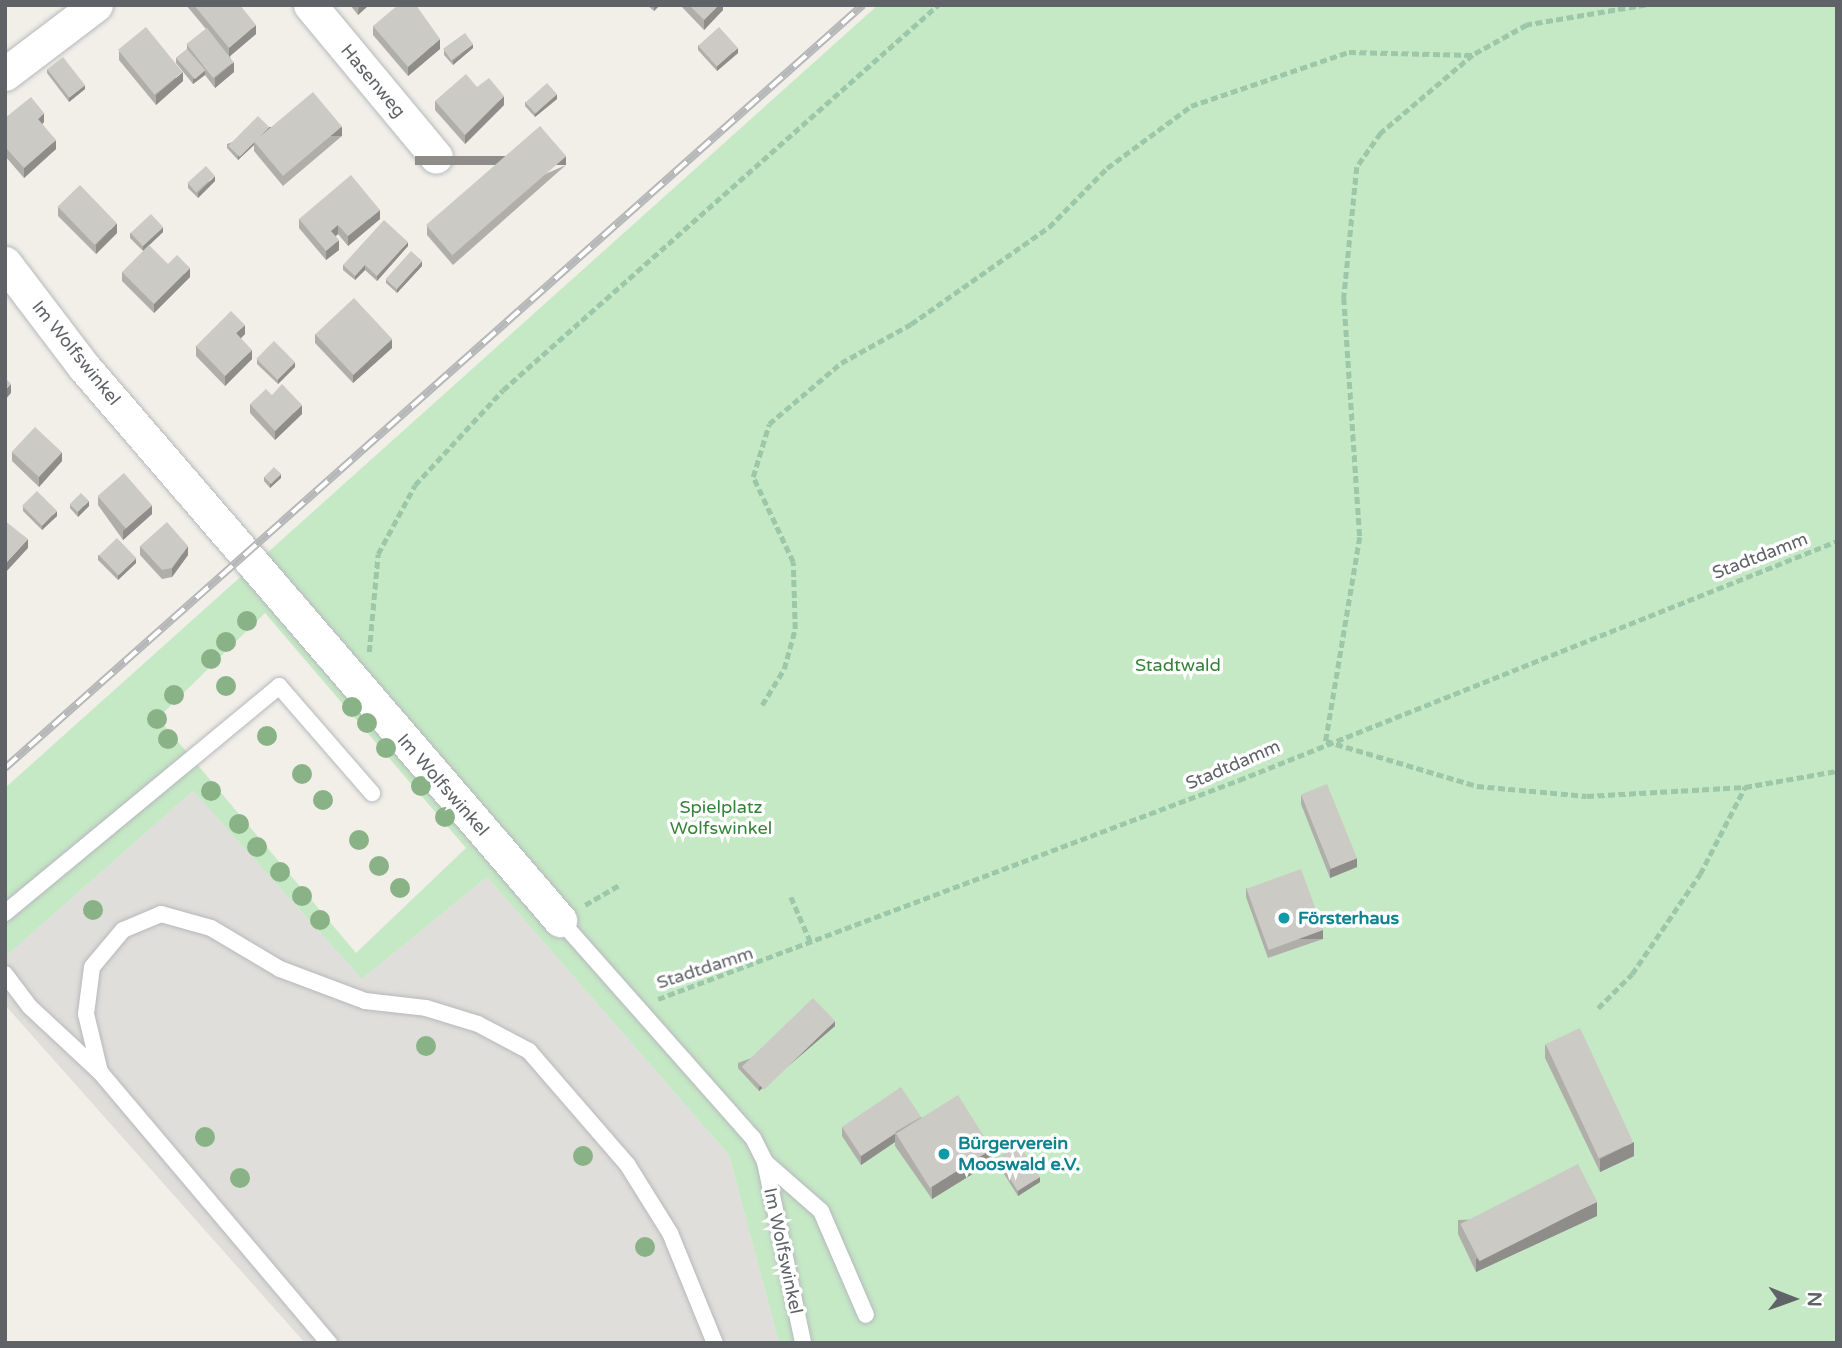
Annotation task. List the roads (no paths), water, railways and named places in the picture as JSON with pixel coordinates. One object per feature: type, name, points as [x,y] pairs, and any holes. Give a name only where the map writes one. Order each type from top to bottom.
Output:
[{"type":"street","points":[[5,74],[96,5]]},
{"type":"street","name":"Hasenweg","points":[[310,5],[436,157]]},
{"type":"street","name":"Im Wolfswinkel","points":[[5,263],[84,367],[560,920]]},
{"type":"lane","points":[[5,914],[279,686],[372,793]]},
{"type":"lane","points":[[100,1072],[86,1014],[92,967],[123,930],[161,914],[211,928],[280,969],[365,1001],[426,1008],[478,1024],[529,1051],[627,1164],[670,1233],[715,1343]]},
{"type":"lane","name":"Im Wolfswinkel","points":[[560,920],[753,1138],[765,1162],[803,1343]]},
{"type":"lane","points":[[5,974],[30,1007],[100,1072],[329,1343]]},
{"type":"lane","points":[[765,1162],[821,1211],[866,1315]]},
{"type":"railway","points":[[5,768],[863,5]]},
{"type":"place","name":"Försterhaus","points":[[1284,918]]},
{"type":"place","name":"Bürgerverein Mooswald e.V.","points":[[944,1154]]},
{"type":"park label","name":"Stadtwald","points":[[1178,665]]},
{"type":"park label","name":"Spielplatz Wolfswinkel","points":[[721,818]]}]
